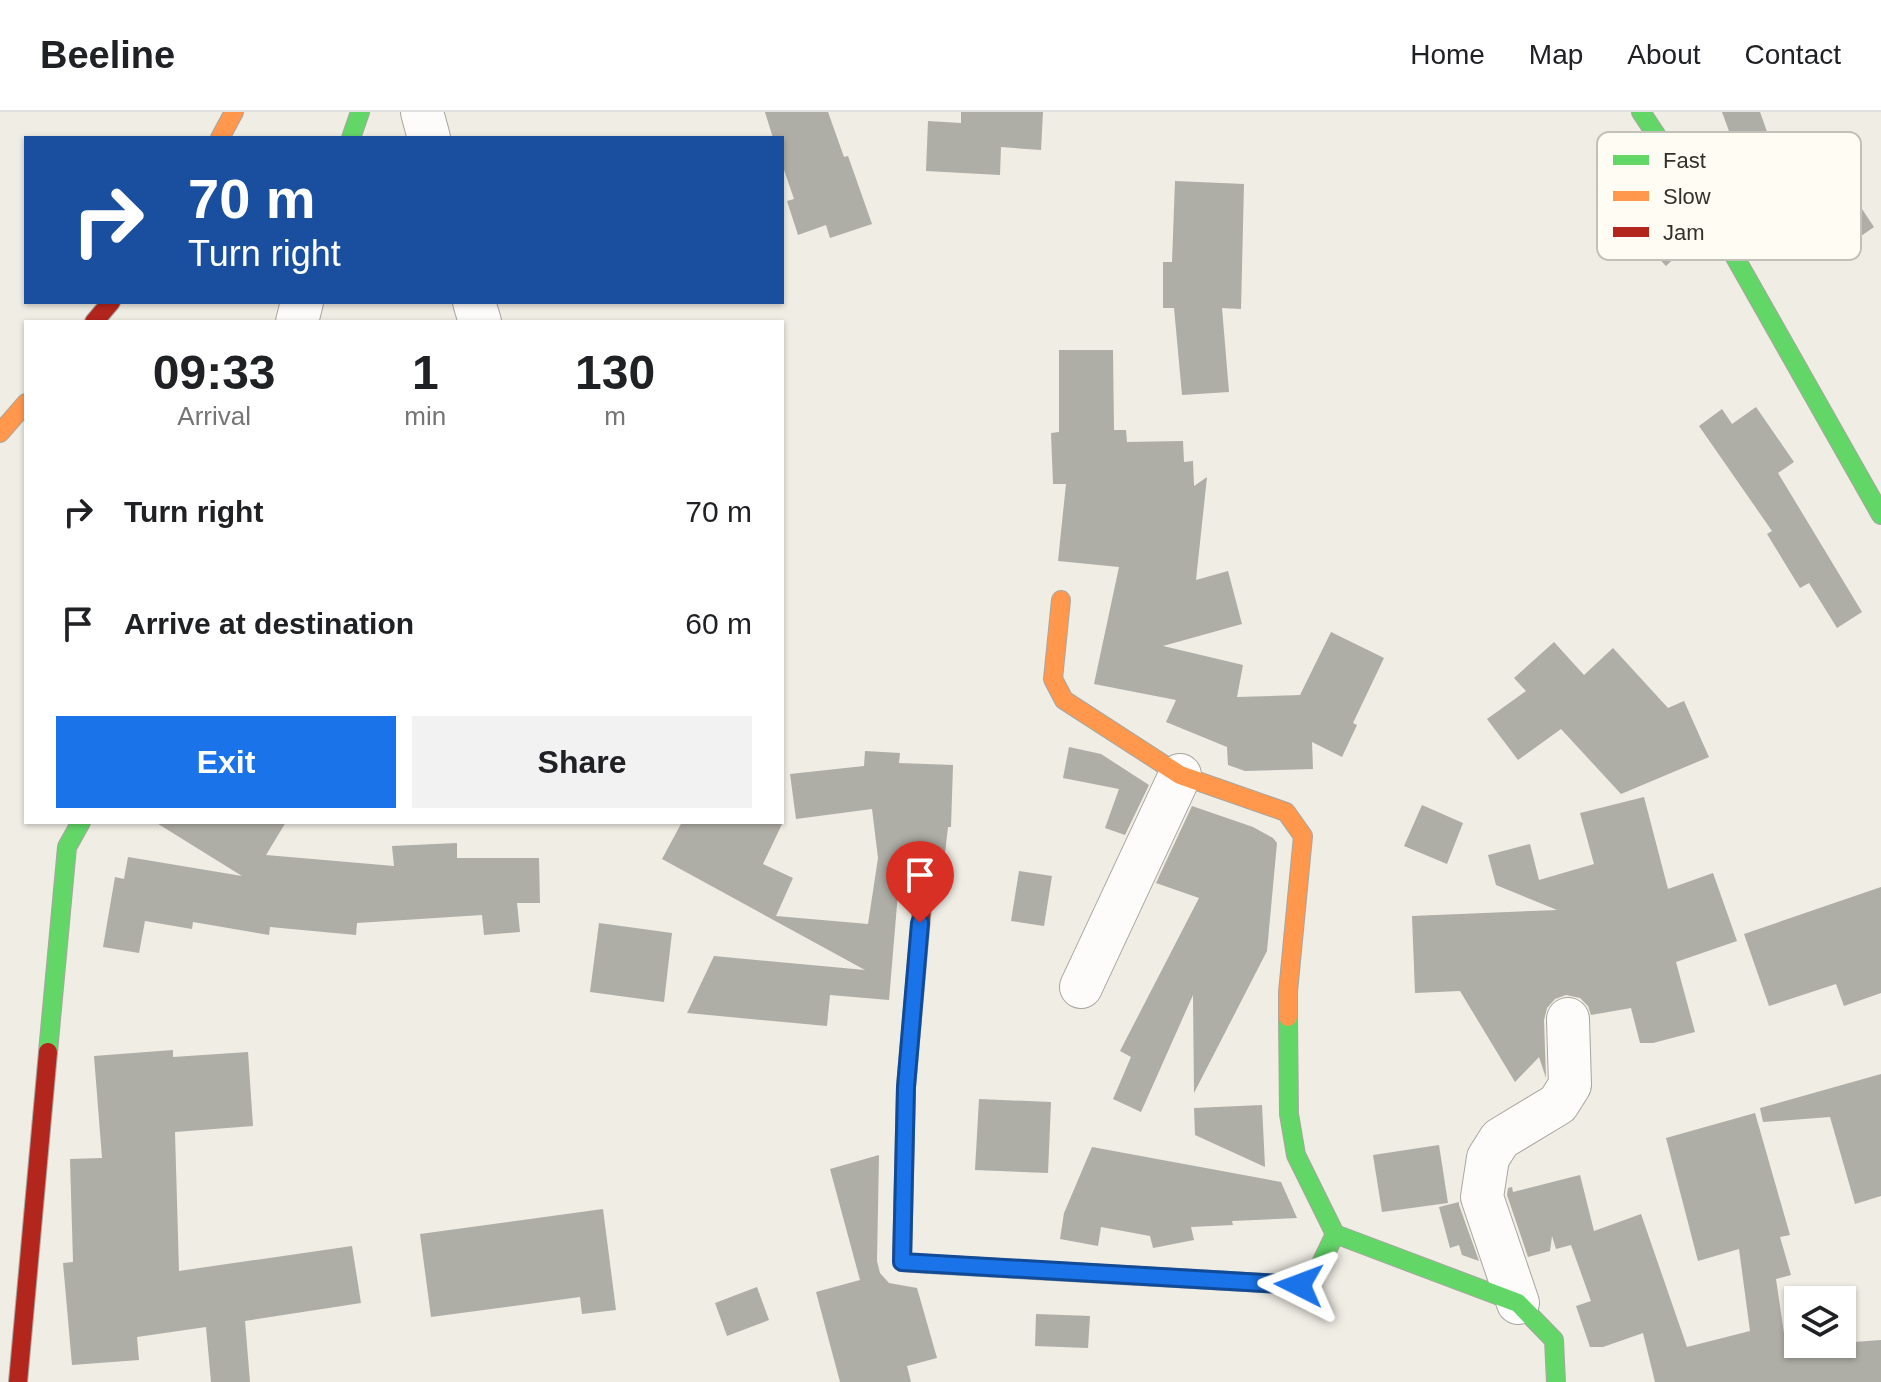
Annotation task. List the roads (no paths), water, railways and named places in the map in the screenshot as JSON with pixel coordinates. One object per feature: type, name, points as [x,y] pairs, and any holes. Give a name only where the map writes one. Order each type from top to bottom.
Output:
[{"type":"street","points":[[352,136],[360,112]]},
{"type":"street","points":[[422,112],[428,136]]},
{"type":"street","points":[[1641,112],[1654,132]]},
{"type":"street","points":[[1737,260],[1881,515]]},
{"type":"street","points":[[96,320],[109,304]]},
{"type":"street","points":[[0,433],[24,405]]},
{"type":"street","points":[[1061,600],[1053,679],[1064,700],[1180,775],[1286,812],[1303,836],[1288,992],[1289,1114],[1296,1155],[1335,1234],[1518,1303],[1554,1340],[1556,1382]]},
{"type":"street","points":[[1081,987],[1180,775]]},
{"type":"street","points":[[18,1382],[67,847],[80,824]]},
{"type":"street","points":[[923,895],[906,1087],[902,1262],[1299,1285],[1315,1276],[1335,1234]]},
{"type":"street","points":[[1518,1303],[1482,1197],[1488,1158],[1500,1139],[1558,1104],[1570,1085],[1568,1019]]}]
